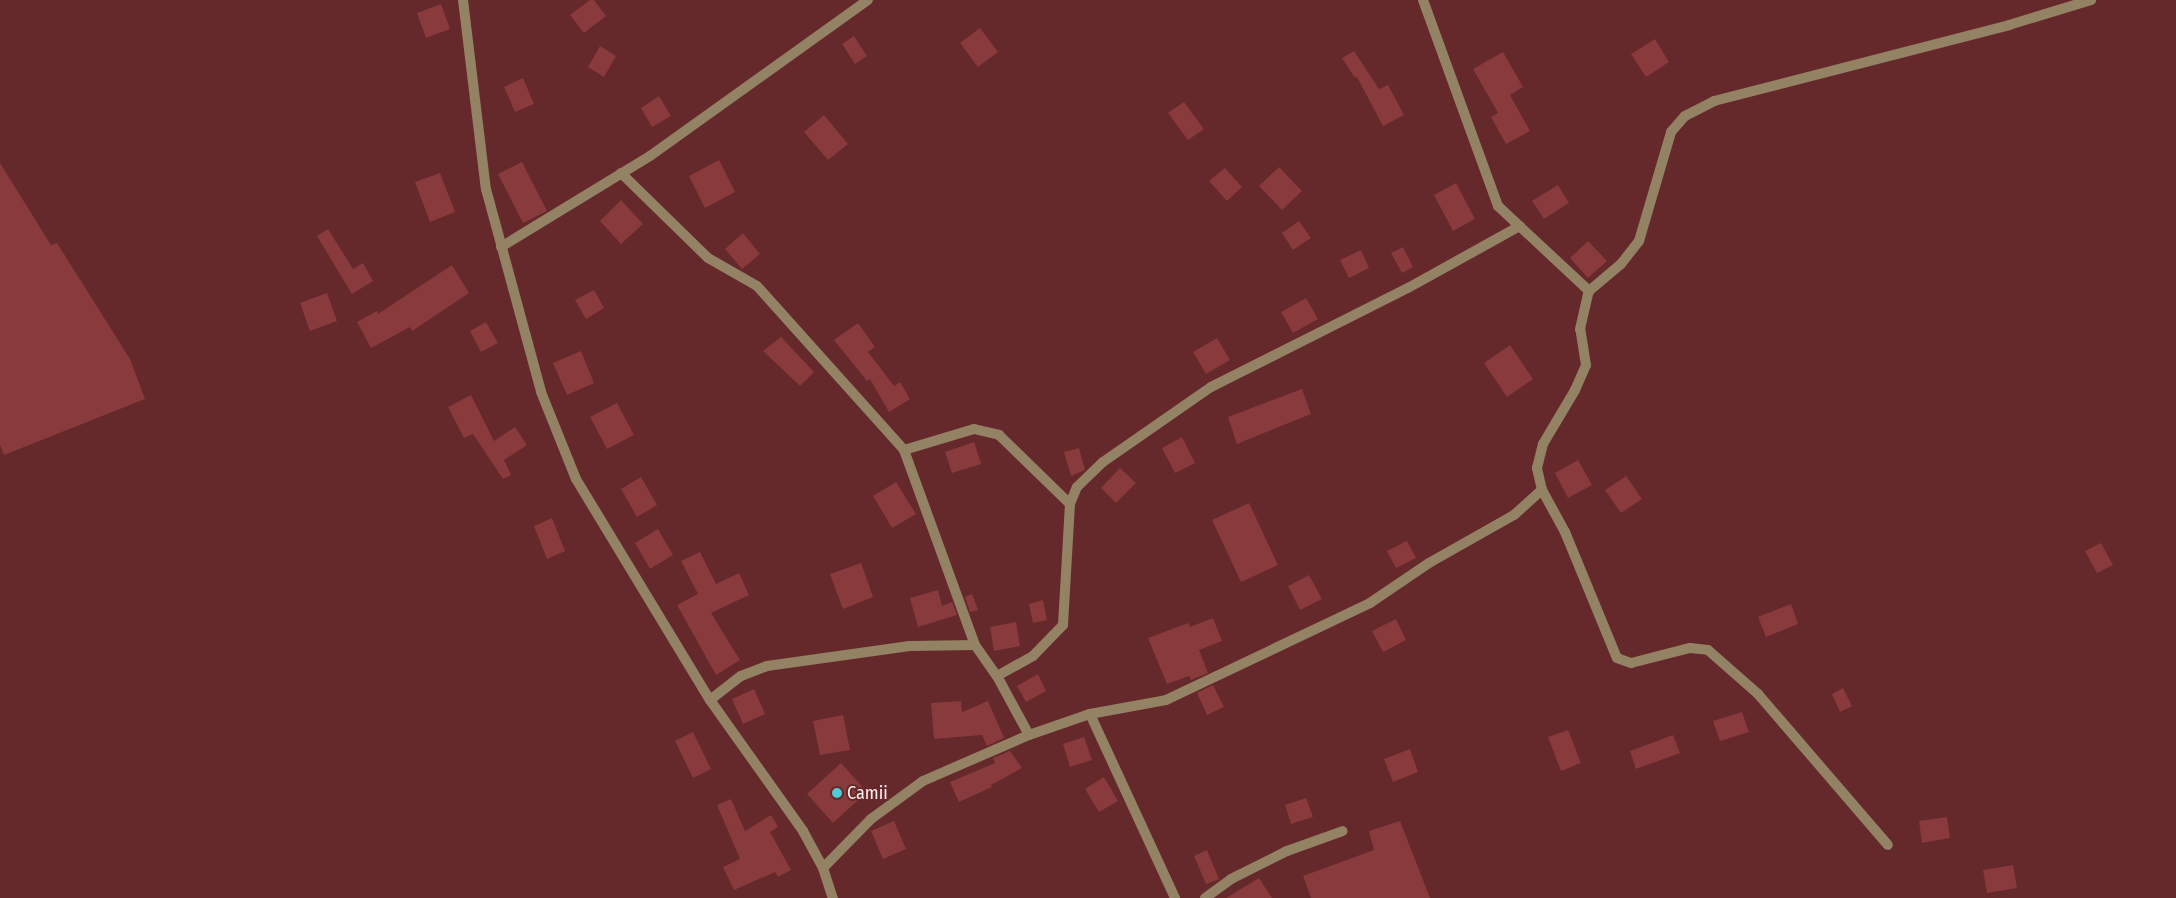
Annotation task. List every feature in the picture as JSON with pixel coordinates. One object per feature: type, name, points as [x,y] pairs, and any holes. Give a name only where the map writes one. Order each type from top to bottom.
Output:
[{"type":"street","points":[[463,0],[471,53],[479,147],[501,247],[541,392],[576,479],[710,700],[803,831],[823,868],[833,898]]},
{"type":"street","points":[[501,247],[621,173],[868,0]]},
{"type":"street","points":[[1423,0],[1498,206],[1589,291]]},
{"type":"street","points":[[1888,845],[1758,694],[1708,650],[1690,648],[1631,663],[1617,658],[1565,532],[1542,490],[1537,468],[1543,444],[1575,390],[1586,365],[1580,329],[1589,291],[1621,264],[1639,241],[1671,132],[1685,116],[1714,101],[2009,25],[2091,0]]},
{"type":"street","points":[[621,173],[708,258],[757,286],[904,450],[975,644],[997,676],[1029,735]]},
{"type":"street","points":[[997,676],[1033,656],[1063,625],[1070,504],[1077,487],[1103,462],[1211,387],[1408,288],[1520,226]]},
{"type":"street","points":[[904,450],[974,429],[999,435],[1070,504]]},
{"type":"street","points":[[823,868],[899,796],[923,781],[1029,735],[1090,714],[1166,700],[1370,603],[1429,563],[1514,515],[1542,490]]},
{"type":"street","points":[[710,700],[741,676],[767,666],[910,646],[975,644]]},
{"type":"street","points":[[1090,714],[1175,898]]},
{"type":"street","points":[[1205,898],[1231,879],[1287,850],[1343,831]]},
{"type":"building","points":[[590,0],[594,0],[606,16],[584,33],[570,15]]},
{"type":"building","points":[[441,4],[450,29],[426,38],[417,13]]},
{"type":"building","points":[[980,28],[998,52],[978,67],[960,43]]},
{"type":"building","points":[[854,36],[867,56],[855,64],[842,44]]},
{"type":"building","points":[[1655,39],[1669,62],[1646,77],[1631,54]]},
{"type":"building","points":[[600,46],[616,56],[604,77],[588,67]]},
{"type":"building","points":[[1354,51],[1379,89],[1388,85],[1404,115],[1383,126],[1357,77],[1355,78],[1342,58]]},
{"type":"building","points":[[1503,52],[1523,87],[1510,95],[1530,131],[1506,144],[1491,117],[1498,113],[1473,69]]},
{"type":"building","points":[[523,78],[534,104],[515,112],[504,87]]},
{"type":"building","points":[[659,96],[671,116],[652,127],[641,108]]},
{"type":"building","points":[[1184,102],[1204,129],[1188,140],[1168,113]]},
{"type":"building","points":[[824,115],[848,144],[828,160],[804,132]]},
{"type":"building","points":[[719,160],[735,192],[705,208],[689,176]]},
{"type":"building","points":[[522,162],[547,211],[523,223],[498,174]]},
{"type":"building","points":[[0,163],[51,245],[57,243],[130,359],[145,399],[4,455],[0,445]]},
{"type":"building","points":[[1279,167],[1302,191],[1282,210],[1259,186]]},
{"type":"building","points":[[1225,168],[1242,187],[1227,201],[1209,181]]},
{"type":"building","points":[[440,173],[455,212],[430,222],[415,182]]},
{"type":"building","points":[[1456,183],[1475,219],[1453,231],[1434,195]]},
{"type":"building","points":[[1558,185],[1569,203],[1544,219],[1532,201]]},
{"type":"building","points":[[621,200],[643,224],[621,244],[600,221]]},
{"type":"building","points":[[1299,221],[1311,238],[1293,250],[1282,233]]},
{"type":"building","points":[[328,229],[353,269],[363,263],[373,281],[352,294],[317,236]]},
{"type":"building","points":[[743,233],[760,254],[742,269],[725,249]]},
{"type":"building","points":[[1588,241],[1607,261],[1588,278],[1570,258]]},
{"type":"building","points":[[1403,247],[1413,267],[1402,273],[1391,253]]},
{"type":"building","points":[[1361,250],[1369,268],[1349,278],[1340,260]]},
{"type":"building","points":[[452,265],[469,293],[412,331],[410,327],[371,348],[357,322],[377,311],[378,314]]},
{"type":"building","points":[[594,290],[604,308],[586,319],[575,300]]},
{"type":"building","points":[[327,293],[337,321],[310,331],[300,303]]},
{"type":"building","points":[[1306,298],[1318,319],[1293,333],[1281,312]]},
{"type":"building","points":[[486,322],[498,343],[481,352],[470,331]]},
{"type":"building","points":[[858,323],[875,347],[868,352],[894,386],[900,382],[910,399],[889,412],[870,379],[867,381],[834,340]]},
{"type":"building","points":[[781,337],[814,372],[800,386],[763,351]]},
{"type":"building","points":[[1217,338],[1230,360],[1206,374],[1193,352]]},
{"type":"building","points":[[1510,345],[1533,379],[1507,397],[1484,363]]},
{"type":"building","points":[[581,351],[594,383],[567,395],[553,363]]},
{"type":"building","points":[[1302,389],[1311,414],[1237,444],[1228,417]]},
{"type":"building","points":[[471,395],[494,441],[515,427],[527,445],[504,460],[511,475],[503,479],[473,434],[464,438],[448,407]]},
{"type":"building","points":[[617,403],[634,435],[607,449],[590,417]]},
{"type":"building","points":[[1182,437],[1195,463],[1175,473],[1162,448]]},
{"type":"building","points":[[974,442],[981,464],[952,473],[945,452]]},
{"type":"building","points":[[1079,448],[1085,470],[1071,476],[1064,452]]},
{"type":"building","points":[[1578,460],[1592,485],[1568,498],[1555,473]]},
{"type":"building","points":[[1120,468],[1136,483],[1116,503],[1101,488]]},
{"type":"building","points":[[1626,476],[1642,499],[1621,513],[1605,490]]},
{"type":"building","points":[[641,477],[657,505],[637,517],[621,489]]},
{"type":"building","points":[[896,482],[916,514],[892,528],[873,496]]},
{"type":"building","points":[[1249,503],[1278,565],[1241,582],[1212,520]]},
{"type":"building","points":[[552,518],[565,551],[547,559],[534,526]]},
{"type":"building","points":[[658,529],[673,555],[650,569],[635,543]]},
{"type":"building","points":[[1407,541],[1416,558],[1396,568],[1387,551]]},
{"type":"building","points":[[2101,543],[2113,565],[2097,573],[2085,551]]},
{"type":"building","points":[[700,552],[716,584],[739,573],[749,595],[711,613],[740,660],[716,675],[677,605],[698,594],[681,561]]},
{"type":"building","points":[[861,563],[873,597],[843,609],[830,574]]},
{"type":"building","points":[[1309,575],[1322,599],[1300,610],[1288,586]]},
{"type":"building","points":[[938,590],[942,606],[952,602],[957,615],[918,627],[910,598]]},
{"type":"building","points":[[972,594],[978,610],[970,612],[965,597]]},
{"type":"building","points":[[1043,600],[1047,620],[1033,623],[1029,604]]},
{"type":"building","points":[[1791,604],[1798,624],[1766,637],[1758,617]]},
{"type":"building","points":[[1213,618],[1222,641],[1199,650],[1208,673],[1191,680],[1189,676],[1167,684],[1148,638],[1188,623],[1190,627]]},
{"type":"building","points":[[1396,619],[1406,640],[1383,652],[1372,631]]},
{"type":"building","points":[[1016,622],[1020,646],[994,651],[990,627]]},
{"type":"building","points":[[1038,674],[1046,691],[1026,702],[1017,686]]},
{"type":"building","points":[[1213,685],[1224,707],[1207,715],[1197,693]]},
{"type":"building","points":[[1843,688],[1852,706],[1840,712],[1832,694]]},
{"type":"building","points":[[754,689],[765,714],[743,724],[732,699]]},
{"type":"building","points":[[961,701],[962,712],[988,701],[1004,738],[987,746],[982,735],[934,739],[931,703]]},
{"type":"building","points":[[1742,712],[1749,732],[1720,741],[1713,721]]},
{"type":"building","points":[[843,715],[850,750],[820,755],[813,721]]},
{"type":"building","points":[[1568,730],[1581,763],[1561,771],[1548,737]]},
{"type":"building","points":[[693,732],[711,769],[693,778],[675,741]]},
{"type":"building","points":[[1673,735],[1680,753],[1636,769],[1630,751]]},
{"type":"building","points":[[1084,737],[1092,760],[1070,767],[1063,744]]},
{"type":"building","points":[[1410,749],[1418,772],[1393,782],[1384,759]]},
{"type":"building","points":[[1010,751],[1022,768],[991,785],[992,787],[959,802],[950,782],[995,763],[993,758]]},
{"type":"building","name":"Camii","points":[[841,763],[867,792],[833,823],[807,794]]},
{"type":"building","points":[[1104,777],[1118,801],[1099,812],[1085,789]]},
{"type":"building","points":[[1306,798],[1313,817],[1291,824],[1285,805]]},
{"type":"building","points":[[731,799],[745,831],[771,815],[778,827],[770,832],[791,870],[778,877],[775,872],[734,890],[723,867],[740,859],[717,805]]},
{"type":"building","points":[[1947,817],[1950,838],[1922,843],[1919,821]]},
{"type":"building","points":[[894,821],[906,849],[883,859],[871,831]]},
{"type":"building","points":[[1400,821],[1430,898],[1311,898],[1303,876],[1374,850],[1369,831]]},
{"type":"building","points":[[1207,850],[1219,879],[1206,884],[1194,856]]},
{"type":"building","points":[[2013,865],[2017,888],[1987,893],[1983,870]]},
{"type":"building","points":[[1259,878],[1272,898],[1226,898]]},
{"type":"place","name":"Camii","points":[[837,793]]}]
